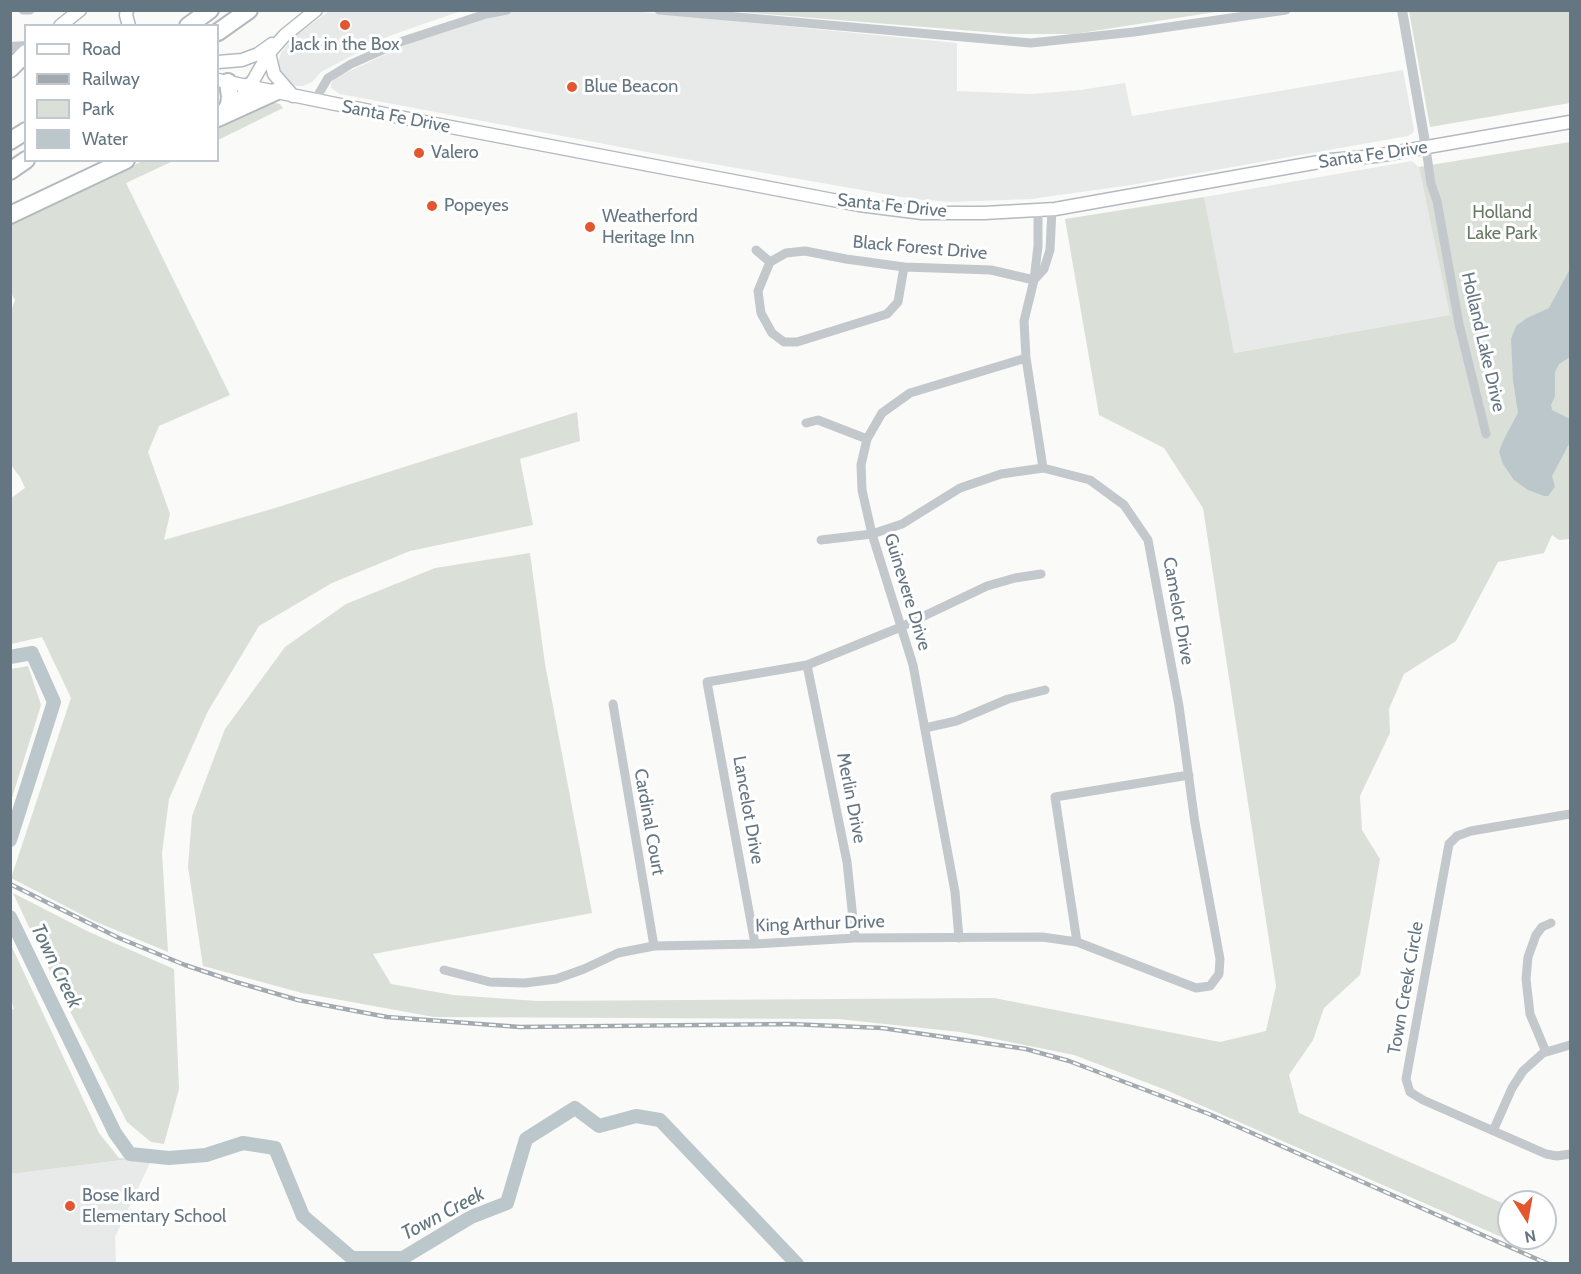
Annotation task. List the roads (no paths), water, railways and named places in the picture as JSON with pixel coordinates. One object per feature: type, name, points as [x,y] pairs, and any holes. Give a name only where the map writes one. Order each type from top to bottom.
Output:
[{"type":"highway","points":[[191,24],[210,10]]},
{"type":"highway","points":[[219,31],[249,10]]},
{"type":"highway","points":[[11,68],[24,55]]},
{"type":"highway","points":[[220,116],[229,105],[230,97],[223,81]]},
{"type":"highway","points":[[238,108],[250,86]]},
{"type":"highway","points":[[220,116],[275,92]]},
{"type":"highway","points":[[10,141],[24,132]]},
{"type":"highway","points":[[10,171],[24,161]]},
{"type":"highway","points":[[10,215],[122,162]]},
{"type":"main road","points":[[62,24],[80,10]]},
{"type":"main road","points":[[223,62],[242,60],[258,54],[316,10]]},
{"type":"main road","points":[[250,86],[269,53],[285,35]]},
{"type":"main road","points":[[269,53],[274,74],[293,96]]},
{"type":"main road","name":"Santa Fe Drive","points":[[223,81],[859,205],[922,213],[984,213],[1052,209],[1330,160],[1376,156],[1570,122]]},
{"type":"street","points":[[23,10],[30,10]]},
{"type":"street","points":[[315,100],[328,78],[351,64],[403,41],[486,14],[507,10]]},
{"type":"street","points":[[659,10],[1031,43],[1134,32],[1287,10]]},
{"type":"street","name":"Holland Lake Drive","points":[[1402,10],[1431,184],[1437,201],[1459,324],[1486,434]]},
{"type":"street","points":[[1034,280],[1044,269],[1050,250],[1052,209]]},
{"type":"street","points":[[1038,210],[1038,246],[1034,280],[1024,321],[1026,358],[1043,468]]},
{"type":"street","points":[[756,250],[770,262],[758,291],[761,314],[772,333],[784,342],[797,342],[887,314],[898,302],[904,267]]},
{"type":"street","name":"Black Forest Drive","points":[[770,262],[786,253],[805,251],[904,267],[991,270],[1034,280]]},
{"type":"street","name":"Guinevere Drive","points":[[959,938],[955,892],[913,665],[872,534],[862,490],[861,465],[867,439],[882,413],[910,393],[1026,358]]},
{"type":"street","points":[[806,423],[818,420],[867,439]]},
{"type":"street","name":"Camelot Drive","points":[[821,540],[872,534],[902,524],[960,488],[1001,474],[1043,468],[1090,480],[1124,505],[1148,540],[1179,706],[1204,881],[1220,959],[1219,974],[1210,986],[1196,988]]},
{"type":"street","points":[[807,665],[901,627],[987,586],[1041,574]]},
{"type":"street","name":"Lancelot Drive","points":[[755,944],[707,682],[807,665]]},
{"type":"street","name":"Merlin Drive","points":[[807,665],[847,862],[855,938]]},
{"type":"street","points":[[925,728],[956,721],[1008,699],[1045,690]]},
{"type":"street","name":"Cardinal Court","points":[[612,704],[654,946]]},
{"type":"street","points":[[1077,942],[1055,797],[1189,775]]},
{"type":"street","name":"Town Creek Circle","points":[[1570,814],[1471,831],[1456,836],[1449,844],[1407,1073],[1407,1086],[1417,1097],[1552,1156],[1570,1154]]},
{"type":"street","points":[[1546,1052],[1530,1014],[1526,979],[1528,957],[1536,935],[1542,927],[1551,923]]},
{"type":"street","name":"King Arthur Drive","points":[[444,970],[490,982],[525,983],[556,979],[584,969],[618,952],[654,946],[755,944],[855,938],[1042,937],[1077,942],[1196,988]]},
{"type":"street","points":[[1493,1131],[1518,1079],[1529,1065],[1546,1052],[1570,1045]]},
{"type":"water","points":[[1570,269],[1570,357],[1559,364],[1555,372],[1555,396],[1551,405],[1552,410],[1570,419],[1570,442],[1552,476],[1555,487],[1548,496],[1544,496],[1528,490],[1514,480],[1503,464],[1499,452],[1518,413],[1513,380],[1511,339],[1516,326],[1549,308]]},
{"type":"waterway","name":"Town Creek","points":[[10,657],[32,653],[54,702],[10,840]]},
{"type":"waterway","name":"Town Creek","points":[[10,917],[115,1133],[130,1154],[169,1158],[206,1155],[243,1143],[275,1148],[303,1216],[352,1258],[403,1258],[471,1217],[507,1203],[526,1139],[575,1108],[599,1126],[636,1116],[660,1120],[797,1264]]},
{"type":"railway","points":[[10,884],[119,938],[185,965],[298,1000],[387,1017],[520,1027],[790,1024],[882,1028],[1026,1049],[1069,1061],[1209,1114],[1548,1264]]},
{"type":"place","name":"Jack in the Box","points":[[345,25]]},
{"type":"place","name":"Blue Beacon","points":[[572,87]]},
{"type":"place","name":"Valero","points":[[419,153]]},
{"type":"place","name":"Popeyes","points":[[432,206]]},
{"type":"place","name":"Weatherford Heritage Inn","points":[[590,227]]},
{"type":"place","name":"Bose Ikard Elementary School","points":[[70,1206]]},
{"type":"park label","name":"Holland Lake Park","points":[[1502,223]]}]
